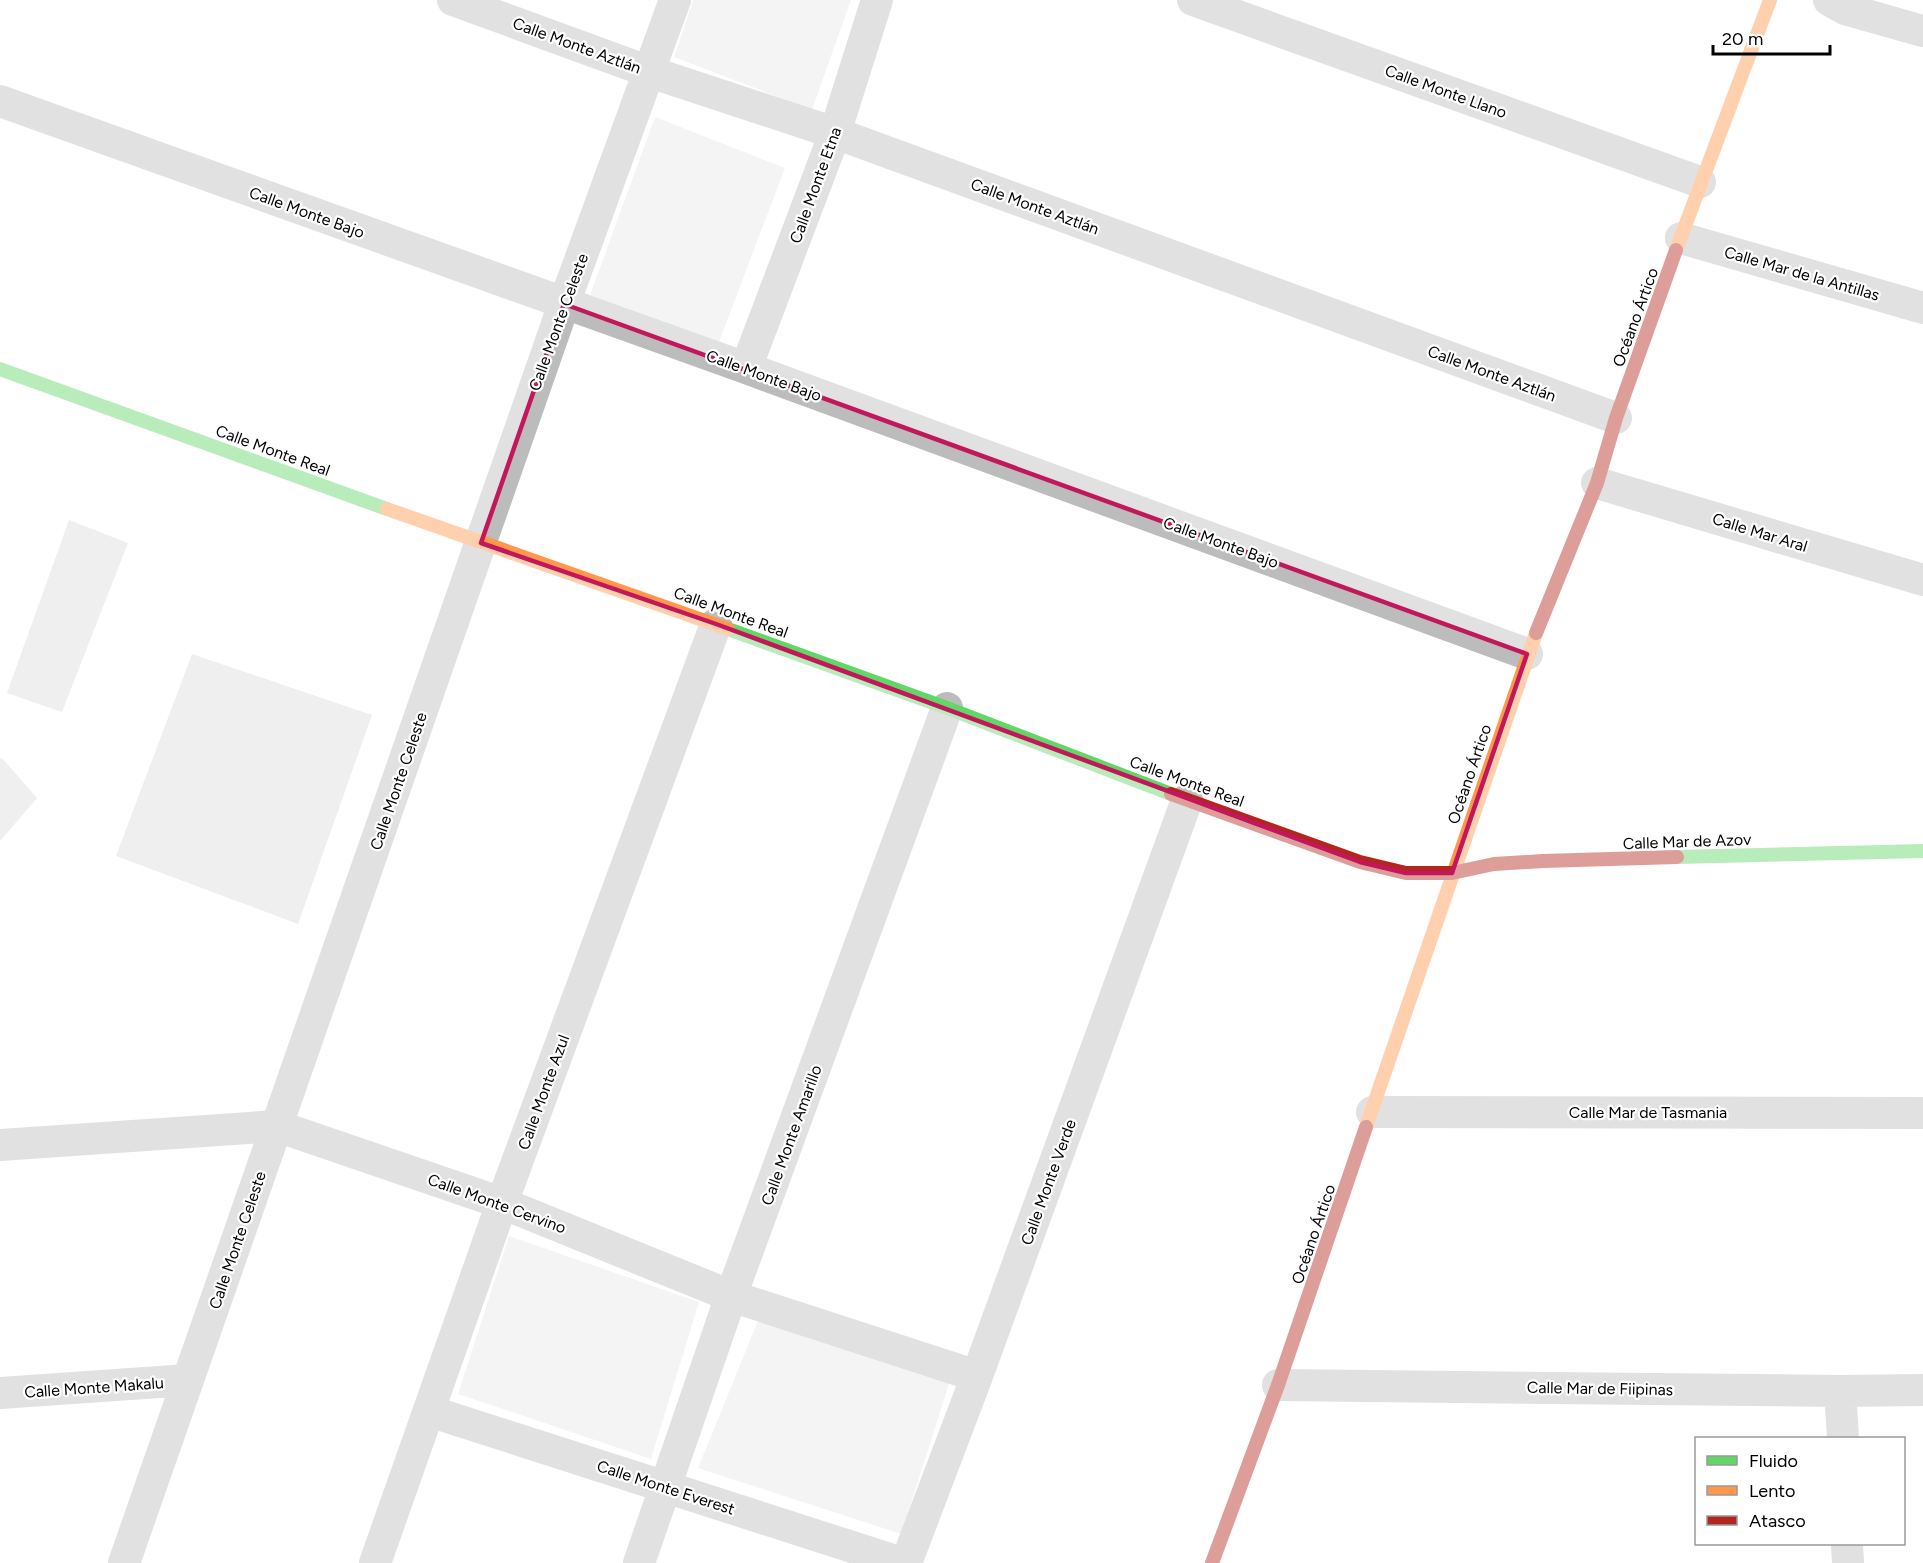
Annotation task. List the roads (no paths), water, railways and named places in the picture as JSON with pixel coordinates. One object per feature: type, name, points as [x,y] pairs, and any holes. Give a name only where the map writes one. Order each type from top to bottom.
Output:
[{"type":"street","name":"Calle Monte Aztlán","points":[[453,0],[650,72],[835,134],[1616,418]]},
{"type":"street","name":"Calle Monte Celeste","points":[[124,1563],[564,304],[675,0]]},
{"type":"street","name":"Calle Monte Etna","points":[[746,368],[835,134],[878,0]]},
{"type":"street","name":"Calle Monte Llano","points":[[1193,0],[1700,182]]},
{"type":"street","name":"Océano Ártico","points":[[1212,1563],[1278,1385],[1527,654],[1597,483],[1616,418],[1682,238],[1700,182],[1770,0]]},
{"type":"street","points":[[1829,0],[1845,9],[1923,31]]},
{"type":"street","name":"Calle Monte Bajo","points":[[0,101],[746,368],[1527,654]]},
{"type":"street","name":"Calle Mar de la Antillas","points":[[1682,238],[1923,308]]},
{"type":"street","name":"Calle Monte Real","points":[[0,369],[481,543],[716,624],[947,708],[1187,800],[1360,862],[1406,873],[1452,873]]},
{"type":"street","name":"Calle Mar Aral","points":[[1597,483],[1923,580]]},
{"type":"street","name":"Calle Monte Azul","points":[[375,1563],[502,1203],[716,624]]},
{"type":"street","name":"Calle Monte Amarillo","points":[[639,1563],[732,1296],[947,708]]},
{"type":"street","name":"Calle Monte Verde","points":[[904,1563],[977,1376],[1187,800]]},
{"type":"street","name":"Calle Mar de Azov","points":[[1452,873],[1494,864],[1543,861],[1923,851]]},
{"type":"street","name":"Calle Mar de Tasmania","points":[[1372,1112],[1923,1113]]},
{"type":"street","name":"Calle Monte Cervino","points":[[0,1145],[277,1126],[502,1203],[732,1296],[977,1376]]},
{"type":"street","name":"Calle Monte Makalu","points":[[0,1393],[188,1380]]},
{"type":"street","name":"Calle Mar de Fiipinas","points":[[1278,1385],[1923,1390]]},
{"type":"street","points":[[1840,1391],[1842,1437]]},
{"type":"street","name":"Calle Monte Everest","points":[[429,1411],[904,1563]]},
{"type":"street","points":[[1847,1545],[1848,1563]]}]
